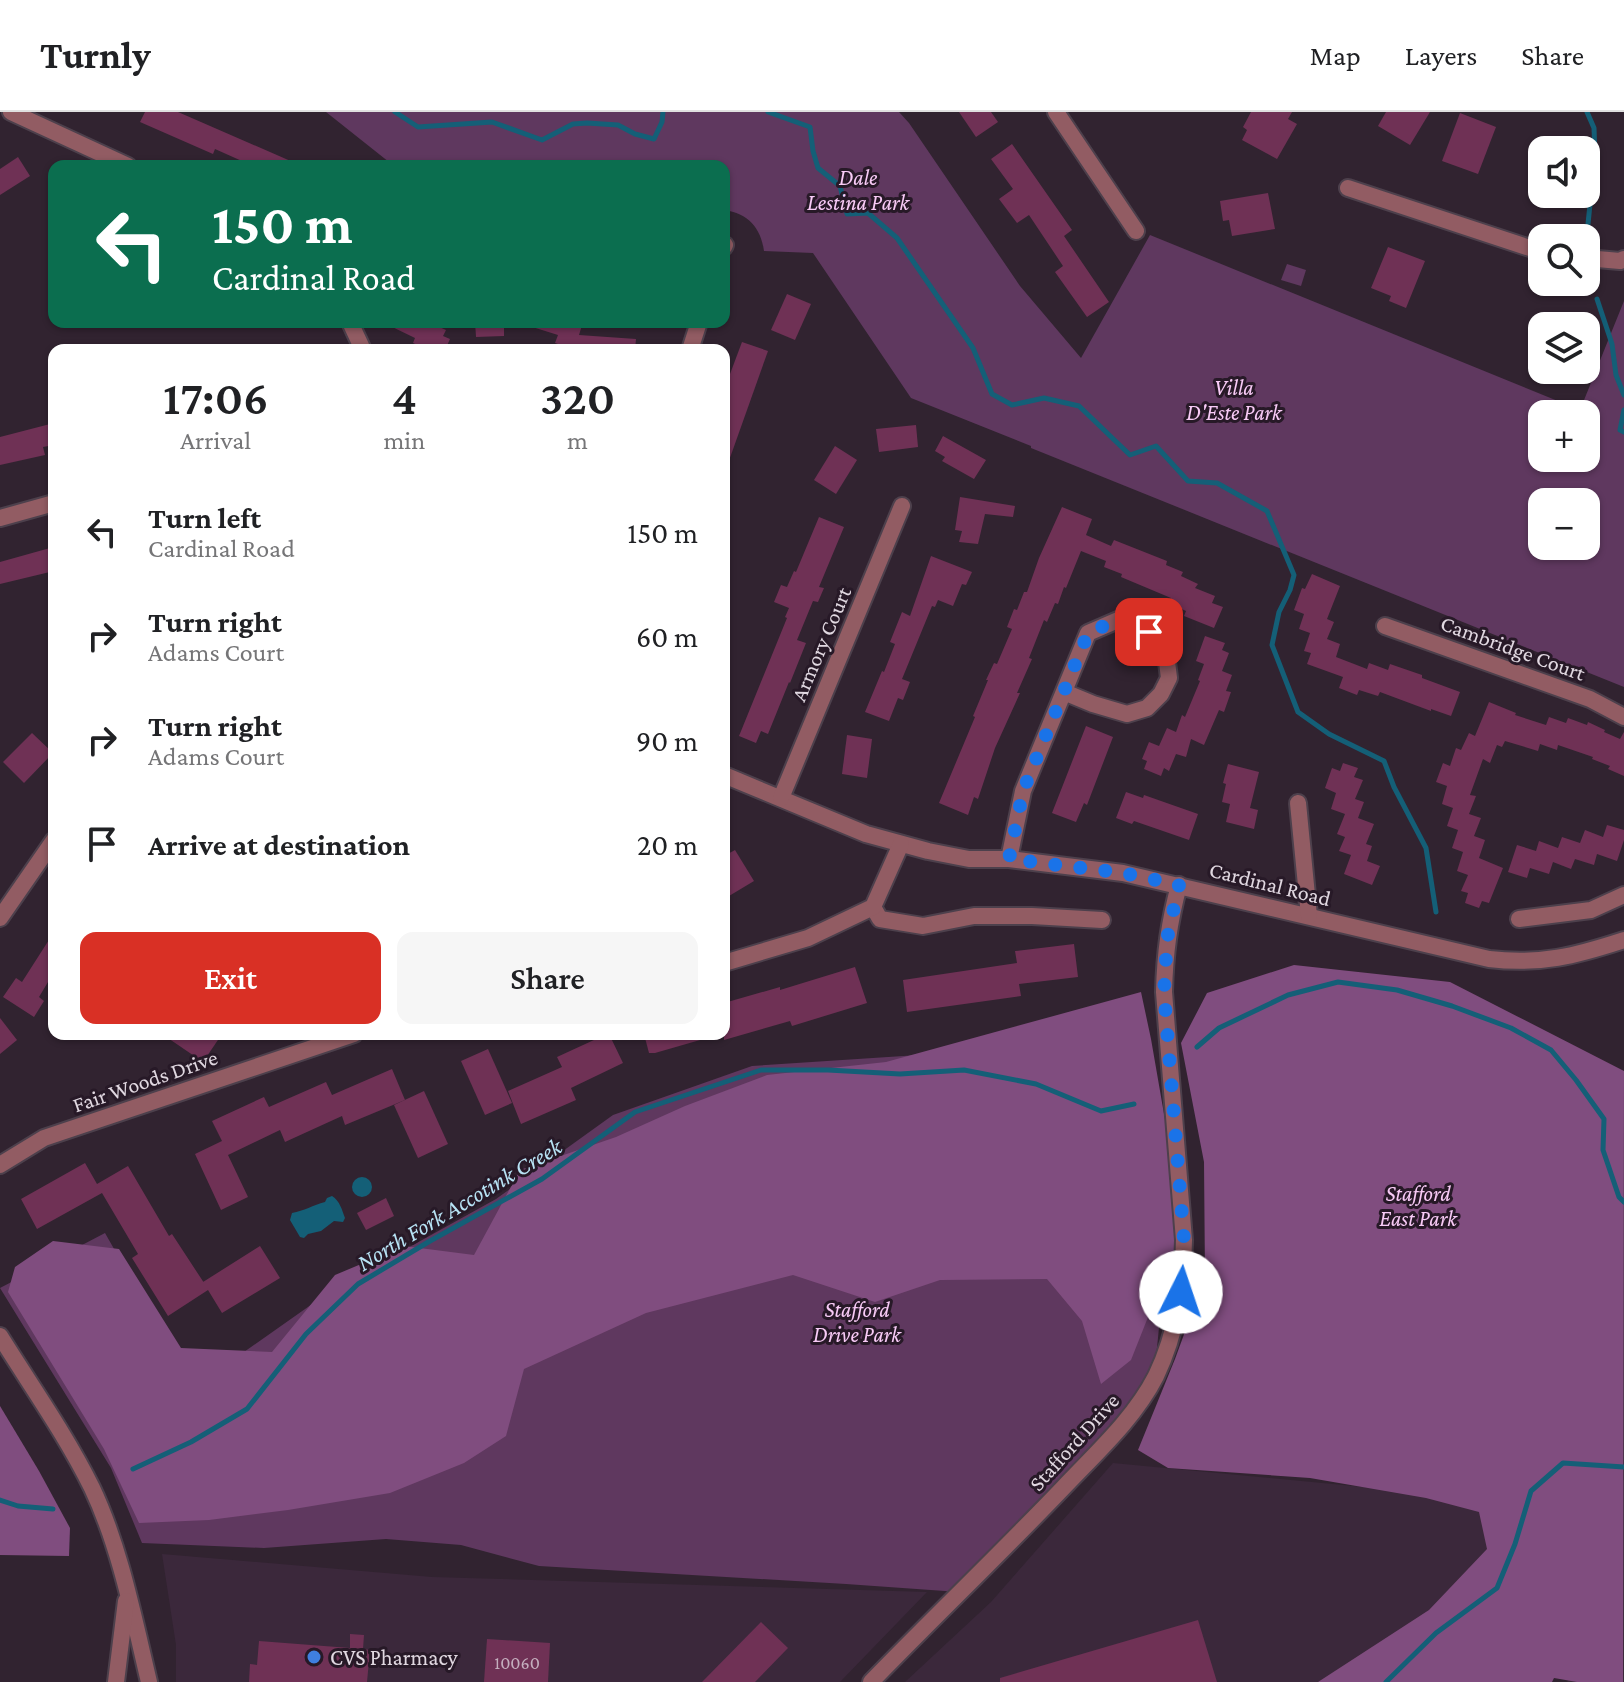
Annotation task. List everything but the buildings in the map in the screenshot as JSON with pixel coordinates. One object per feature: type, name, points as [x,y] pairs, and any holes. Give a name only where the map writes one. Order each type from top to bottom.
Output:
[{"type":"street","points":[[11,112],[115,160]]},
{"type":"street","points":[[1056,112],[1136,231]]},
{"type":"street","points":[[1348,188],[1528,247]]},
{"type":"street","points":[[1600,259],[1624,259]]},
{"type":"street","points":[[0,518],[48,505]]},
{"type":"street","name":"Armory Court","points":[[781,798],[902,506]]},
{"type":"street","points":[[1009,859],[1023,791],[1088,633],[1118,620],[1149,632],[1166,654],[1169,678],[1161,694],[1147,708],[1127,714],[1064,692]]},
{"type":"street","name":"Cambridge Court","points":[[1385,626],[1590,699],[1624,717]]},
{"type":"street","name":"Cardinal Road","points":[[730,777],[866,834],[901,844],[969,859],[1009,859],[1123,873],[1463,954],[1511,961],[1538,961],[1566,958],[1624,940]]},
{"type":"street","points":[[1298,803],[1309,916]]},
{"type":"street","points":[[730,961],[808,938],[873,907],[901,844]]},
{"type":"street","points":[[0,918],[48,849]]},
{"type":"street","name":"Stafford Drive","points":[[871,1682],[1118,1430],[1141,1400],[1165,1355],[1179,1309],[1184,1263],[1164,992],[1169,923],[1179,885]]},
{"type":"street","points":[[1519,919],[1591,910],[1624,895]]},
{"type":"street","points":[[873,907],[880,919],[923,926],[974,916],[1102,920]]},
{"type":"street","name":"Fair Woods Drive","points":[[0,1165],[44,1138],[336,1040]]},
{"type":"street","points":[[0,1336],[93,1490],[127,1591],[149,1682]]},
{"type":"street","points":[[116,1682],[127,1591]]},
{"type":"shaded area","points":[[1113,1463],[1532,1503],[1624,1480],[1624,1682],[1567,1682],[1569,1679],[1477,1669],[1467,1682],[905,1682],[991,1602]]},
{"type":"shaded area","points":[[162,1554],[432,1577],[927,1592],[840,1682],[176,1682],[176,1645]]},
{"type":"green space","name":"Villa D'Este Park","points":[[326,112],[899,112],[1020,286],[1081,358],[1150,235],[1555,400],[1528,400],[1528,472],[1600,472],[1600,400],[1584,400],[1590,384],[1600,384],[1600,360],[1624,301],[1624,687],[911,398],[813,253],[764,251],[760,235],[752,223],[740,214],[730,212],[730,160],[386,160]]},
{"type":"green space","points":[[1287,264],[1306,270],[1301,286],[1281,280]]},
{"type":"green space","name":"Stafford East Park","points":[[1294,965],[1450,982],[1624,1071],[1623,1682],[1577,1682],[1554,1678],[1552,1682],[1318,1682],[1429,1610],[1487,1549],[1479,1512],[1426,1498],[1310,1478],[1168,1468],[1138,1450],[1205,1277],[1204,1162],[1181,1043],[1207,993]]},
{"type":"green space","points":[[1141,992],[1168,1137],[1177,1244],[1131,1360],[1101,1384],[1082,1321],[1047,1279],[940,1280],[875,1302],[793,1275],[646,1313],[524,1369],[506,1436],[464,1463],[390,1493],[209,1520],[139,1523],[104,1449],[8,1292],[15,1267],[53,1241],[119,1249],[181,1348],[272,1352],[335,1275],[404,1246],[474,1255],[520,1170],[616,1137],[685,1106],[767,1075],[886,1062]]},
{"type":"green space","name":"Stafford Drive Park","points":[[1146,1040],[1165,1267],[1154,1378],[1118,1430],[959,1592],[539,1566],[461,1545],[386,1539],[264,1548],[142,1543],[111,1468],[0,1288],[105,1233],[193,1388],[332,1290],[496,1199],[613,1115],[752,1066]]},
{"type":"green space","points":[[0,1406],[70,1528],[69,1556],[0,1555]]},
{"type":"water","points":[[358,1177],[366,1177],[372,1187],[366,1197],[358,1197],[352,1191],[352,1183]]},
{"type":"water","points":[[332,1196],[342,1209],[343,1222],[334,1221],[321,1231],[300,1237],[290,1220],[292,1213],[325,1202]]},
{"type":"waterway","points":[[395,112],[418,127],[492,122],[542,140],[573,124],[587,123],[618,125],[654,139],[663,112]]},
{"type":"waterway","points":[[768,112],[810,127],[818,168],[840,186],[847,214],[868,213],[897,238],[973,348],[992,394],[1012,405],[1044,398],[1079,406],[1130,455],[1156,446],[1188,481],[1217,483],[1267,511],[1294,575],[1279,612],[1272,645],[1298,712],[1329,734],[1384,761],[1426,848],[1436,912]]},
{"type":"waterway","points":[[1587,112],[1594,128],[1595,155],[1588,224]]},
{"type":"waterway","points":[[1597,299],[1624,395]]},
{"type":"waterway","points":[[1624,410],[1620,430],[1624,432]]},
{"type":"waterway","name":"North Fork Accotink Creek","points":[[1197,1047],[1219,1028],[1288,995],[1338,982],[1397,990],[1452,1006],[1511,1028],[1551,1050],[1604,1119],[1603,1150],[1619,1197],[1624,1202]]},
{"type":"waterway","name":"North Fork Accotink Creek","points":[[133,1469],[191,1442],[247,1409],[306,1334],[358,1284],[542,1179],[635,1112],[761,1070],[900,1074],[964,1070],[1036,1084],[1101,1111],[1134,1104]]},
{"type":"waterway","points":[[1386,1682],[1436,1633],[1497,1588],[1515,1544],[1531,1491],[1563,1463],[1624,1467]]},
{"type":"waterway","name":"North Fork Accotink Creek","points":[[0,1500],[18,1506],[53,1509]]},
{"type":"place","name":"CVS Pharmacy","points":[[314,1657]]},
{"type":"route","points":[[1149,632],[1118,620],[1088,633],[1023,791],[1009,859],[1123,873],[1179,885],[1169,923],[1164,992],[1184,1240],[1181,1292]]},
{"type":"park label","name":"Dale Lestina Park","points":[[858,190]]}]
